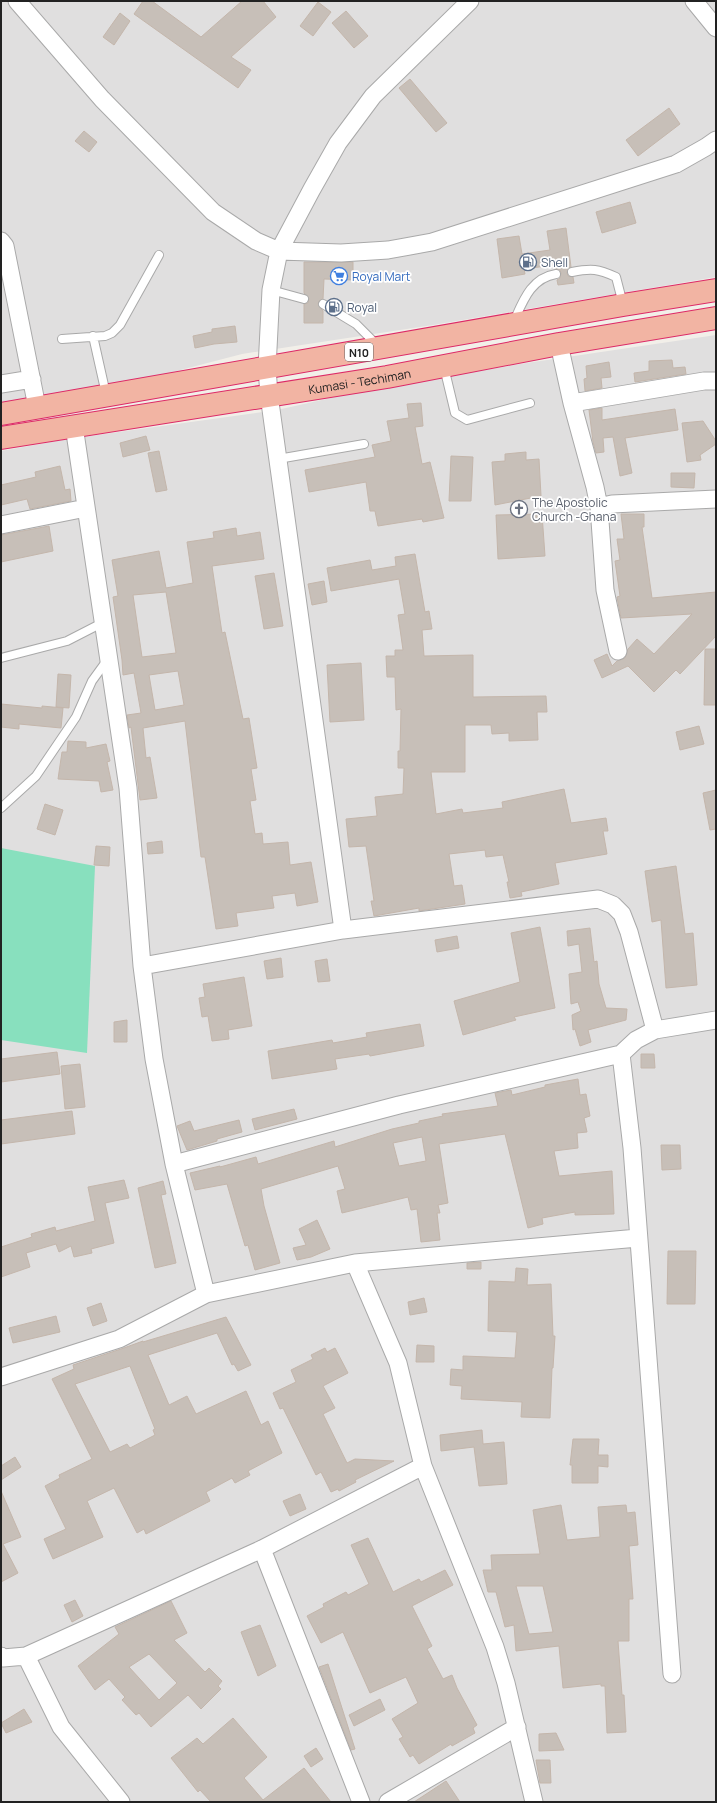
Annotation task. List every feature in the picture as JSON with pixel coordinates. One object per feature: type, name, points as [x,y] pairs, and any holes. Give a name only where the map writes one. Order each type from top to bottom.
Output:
[{"type":"highway","name":"N10","points":[[1,414],[716,290]]},
{"type":"highway","name":"Kumasi - Techiman","points":[[1,438],[387,377],[559,344],[716,318]]},
{"type":"street","points":[[17,1],[102,99],[213,212],[256,241],[279,251],[341,253],[381,251],[432,242],[676,164],[716,140]]},
{"type":"street","points":[[343,930],[269,395],[267,368],[271,290],[279,251],[338,143],[373,96],[470,1]]},
{"type":"street","points":[[694,1],[716,28]]},
{"type":"street","points":[[1,240],[5,246],[37,407]]},
{"type":"street","points":[[559,344],[572,403],[599,507],[605,590],[618,651]]},
{"type":"street","points":[[1,384],[32,378]]},
{"type":"street","points":[[572,403],[704,381],[716,381]]},
{"type":"street","points":[[74,426],[128,788],[142,966],[154,1059],[174,1164],[206,1294]]},
{"type":"street","points":[[599,507],[612,504],[716,499]]},
{"type":"street","points":[[1,525],[86,508]]},
{"type":"street","points":[[142,966],[343,930],[598,900],[613,905],[622,914],[629,932],[655,1030]]},
{"type":"street","points":[[174,1164],[399,1105],[621,1054],[636,1040],[655,1030],[716,1020]]},
{"type":"street","points":[[621,1054],[632,1148],[672,1674]]},
{"type":"street","points":[[1,1377],[120,1339],[206,1294],[355,1263],[638,1238]]},
{"type":"street","points":[[355,1263],[398,1363],[423,1466],[495,1647],[517,1727],[534,1802]]},
{"type":"street","points":[[1,1656],[4,1658],[26,1656],[262,1549],[423,1466]]},
{"type":"street","points":[[262,1549],[361,1802]]},
{"type":"street","points":[[26,1656],[61,1727],[121,1802]]},
{"type":"street","points":[[388,1802],[517,1727]]},
{"type":"lane","points":[[62,339],[106,336],[112,333],[120,325],[159,255]]},
{"type":"lane","points":[[572,272],[590,269],[601,270],[616,277],[623,305]]},
{"type":"lane","points":[[513,325],[526,293],[547,275],[556,274]]},
{"type":"lane","points":[[271,290],[304,299]]},
{"type":"lane","points":[[323,304],[356,324],[380,348]]},
{"type":"lane","points":[[93,336],[106,396]]},
{"type":"lane","points":[[444,366],[455,413],[467,420],[530,403]]},
{"type":"lane","points":[[278,458],[364,444]]},
{"type":"lane","points":[[1,658],[67,641],[104,622]]},
{"type":"lane","points":[[1,808],[36,776],[76,717],[92,681],[109,658]]},
{"type":"shaded area","points":[[1,1],[716,1],[716,277],[433,325],[242,354],[123,385],[1,408]]},
{"type":"shaded area","points":[[716,335],[716,1802],[1,1802],[1,451],[68,439],[277,410],[371,389],[520,364]]},
{"type":"green space","points":[[1,848],[95,866],[87,1053],[1,1040]]},
{"type":"building","points":[[143,1],[152,1],[201,37],[242,1],[263,1],[276,17],[231,57],[251,70],[238,88],[134,14]]},
{"type":"building","points":[[318,2],[331,12],[313,36],[300,26]]},
{"type":"building","points":[[346,11],[368,36],[354,48],[332,23]]},
{"type":"building","points":[[120,13],[130,21],[114,45],[103,37]]},
{"type":"building","points":[[410,79],[447,123],[436,132],[399,88]]},
{"type":"building","points":[[669,108],[680,124],[638,156],[626,140]]},
{"type":"building","points":[[84,131],[97,142],[89,152],[75,141]]},
{"type":"building","points":[[630,202],[636,223],[602,233],[596,212]]},
{"type":"building","points":[[566,228],[571,267],[568,268],[567,273],[568,276],[573,277],[574,283],[558,285],[557,280],[560,278],[561,273],[560,270],[555,269],[554,265],[524,269],[525,274],[502,278],[497,239],[519,236],[522,254],[550,250],[547,231]]},
{"type":"building","points":[[304,262],[353,262],[353,280],[324,279],[323,299],[319,301],[318,304],[323,311],[323,323],[304,323],[304,304],[308,303],[309,298],[304,293]]},
{"type":"building","points":[[235,326],[237,342],[214,344],[195,348],[193,336],[212,332],[212,329]]},
{"type":"building","points":[[672,360],[673,368],[685,367],[686,374],[635,382],[634,373],[649,371],[649,361]]},
{"type":"building","points":[[609,362],[611,377],[601,378],[602,388],[585,391],[584,379],[587,378],[586,366]]},
{"type":"building","points":[[421,403],[423,426],[415,427],[422,464],[430,462],[444,518],[423,522],[422,519],[378,526],[375,511],[370,511],[366,482],[309,492],[305,470],[375,457],[372,445],[391,441],[387,421],[409,418],[407,404]]},
{"type":"building","points":[[602,408],[602,420],[675,409],[678,430],[625,438],[632,473],[620,476],[613,437],[603,438],[604,452],[596,453],[593,442],[589,410]]},
{"type":"building","points":[[703,421],[716,441],[716,444],[700,455],[701,460],[687,462],[682,423]]},
{"type":"building","points":[[146,436],[150,450],[123,457],[120,443]]},
{"type":"building","points":[[159,451],[167,490],[156,492],[148,453]]},
{"type":"building","points":[[526,452],[526,460],[539,459],[541,496],[495,505],[492,462],[505,461],[505,454]]},
{"type":"building","points":[[451,456],[473,457],[471,501],[449,501]]},
{"type":"building","points":[[60,466],[65,490],[70,489],[71,501],[30,509],[27,499],[1,505],[1,485],[36,477],[35,472]]},
{"type":"building","points":[[671,473],[695,473],[694,488],[671,487]]},
{"type":"building","points":[[542,514],[545,556],[498,559],[496,515]]},
{"type":"building","points":[[621,514],[644,514],[644,527],[642,527],[652,598],[716,592],[716,636],[680,674],[676,670],[654,692],[628,666],[602,678],[594,660],[607,654],[612,666],[617,661],[625,658],[628,649],[637,639],[654,654],[692,614],[621,618],[617,597],[620,596],[615,561],[620,560],[617,539],[624,539]]},
{"type":"building","points":[[49,526],[53,551],[1,562],[1,535]]},
{"type":"building","points":[[236,528],[237,536],[260,532],[264,559],[212,566],[222,633],[225,632],[243,719],[249,718],[257,768],[251,769],[256,800],[250,801],[255,834],[262,833],[263,844],[288,842],[290,865],[311,862],[318,902],[297,906],[295,893],[272,896],[274,908],[236,913],[238,926],[216,929],[205,857],[201,857],[185,721],[143,728],[146,758],[150,757],[157,798],[140,800],[131,727],[129,728],[127,715],[141,713],[134,673],[123,675],[113,597],[118,596],[112,560],[159,551],[166,588],[193,583],[187,542],[214,538],[213,532]],"holes":[[[166,592],[176,653],[142,657],[133,595]],[[178,671],[184,705],[155,710],[149,675]]]},
{"type":"building","points":[[415,554],[425,612],[429,611],[432,629],[422,630],[424,656],[473,655],[473,697],[546,696],[547,712],[537,712],[538,740],[509,741],[509,733],[492,734],[491,725],[465,725],[465,772],[431,772],[436,814],[462,809],[463,813],[503,808],[502,802],[564,789],[571,823],[606,818],[608,831],[603,831],[607,854],[555,863],[559,884],[521,892],[522,896],[510,898],[507,882],[509,882],[503,855],[486,857],[485,850],[449,854],[454,886],[462,885],[465,904],[419,911],[419,908],[374,916],[371,901],[374,901],[366,846],[349,847],[346,819],[377,816],[375,797],[403,794],[404,768],[398,768],[401,709],[396,710],[395,677],[387,677],[386,656],[395,656],[395,650],[403,650],[398,615],[405,614],[399,579],[331,591],[327,568],[370,560],[372,570],[396,566],[395,557]]},
{"type":"building","points":[[274,573],[283,626],[264,629],[255,576]]},
{"type":"building","points":[[324,581],[327,602],[312,605],[308,584]]},
{"type":"building","points":[[705,649],[716,649],[716,705],[704,705]]},
{"type":"building","points":[[361,663],[364,720],[330,722],[327,665]]},
{"type":"building","points":[[58,674],[71,675],[69,708],[56,707]]},
{"type":"building","points":[[1,704],[42,708],[42,706],[63,708],[61,728],[19,724],[19,729],[1,727]]},
{"type":"building","points":[[699,726],[704,744],[680,750],[676,732]]},
{"type":"building","points":[[68,741],[86,742],[86,748],[106,744],[110,761],[107,762],[113,790],[101,792],[99,781],[58,779],[62,752],[67,752]]},
{"type":"building","points":[[716,790],[716,829],[710,830],[703,793]]},
{"type":"building","points":[[45,804],[63,810],[55,835],[37,829]]},
{"type":"building","points":[[162,841],[163,853],[148,854],[147,843]]},
{"type":"building","points":[[96,846],[110,847],[109,866],[94,865]]},
{"type":"building","points":[[676,866],[685,934],[693,933],[697,985],[666,988],[661,920],[652,922],[645,871]]},
{"type":"building","points":[[540,927],[555,1008],[514,1017],[516,1020],[463,1035],[454,1001],[520,982],[511,933]]},
{"type":"building","points":[[590,928],[594,962],[597,961],[599,984],[606,1008],[627,1009],[626,1020],[588,1030],[591,1042],[580,1046],[575,1029],[573,1030],[572,1015],[581,1011],[578,1002],[571,1004],[569,974],[582,972],[579,944],[568,946],[567,931]]},
{"type":"building","points":[[457,936],[459,948],[437,952],[435,940]]},
{"type":"building","points":[[281,958],[283,977],[267,979],[264,961]]},
{"type":"building","points":[[327,959],[330,981],[318,982],[315,961]]},
{"type":"building","points":[[244,977],[252,1026],[228,1030],[229,1039],[212,1041],[208,1016],[202,1017],[199,998],[205,997],[203,984]]},
{"type":"building","points":[[127,1020],[127,1042],[114,1042],[114,1022]]},
{"type":"building","points":[[420,1024],[424,1046],[370,1056],[369,1054],[335,1059],[337,1069],[272,1079],[268,1051],[332,1040],[333,1043],[367,1037],[366,1033]]},
{"type":"building","points":[[57,1052],[60,1074],[1,1082],[1,1059]]},
{"type":"building","points":[[641,1054],[654,1054],[655,1068],[641,1068]]},
{"type":"building","points":[[80,1064],[85,1107],[65,1109],[61,1066]]},
{"type":"building","points":[[578,1079],[580,1095],[586,1094],[590,1116],[584,1118],[587,1132],[577,1133],[578,1148],[554,1151],[559,1176],[612,1171],[614,1214],[575,1215],[575,1212],[542,1218],[543,1224],[528,1228],[505,1134],[439,1144],[448,1203],[438,1205],[440,1213],[437,1213],[440,1240],[421,1242],[417,1209],[411,1210],[408,1197],[342,1213],[337,1191],[345,1189],[338,1166],[261,1189],[264,1206],[280,1263],[255,1270],[248,1245],[245,1246],[227,1184],[195,1190],[190,1173],[220,1167],[256,1157],[258,1164],[334,1141],[335,1147],[392,1129],[419,1123],[419,1121],[443,1116],[442,1114],[498,1106],[495,1093],[511,1090],[512,1095],[545,1087],[545,1085]],"holes":[[[422,1137],[426,1161],[399,1166],[393,1143]]]},
{"type":"building","points":[[294,1109],[297,1119],[255,1130],[252,1119]]},
{"type":"building","points":[[72,1111],[75,1134],[1,1144],[1,1120]]},
{"type":"building","points":[[239,1120],[242,1132],[187,1150],[177,1126],[190,1121],[194,1131]]},
{"type":"building","points":[[661,1145],[680,1145],[681,1169],[662,1170]]},
{"type":"building","points":[[124,1180],[129,1198],[105,1203],[114,1243],[91,1249],[92,1253],[74,1257],[71,1246],[59,1252],[56,1244],[26,1253],[30,1267],[1,1277],[1,1247],[32,1237],[31,1234],[55,1227],[56,1231],[95,1221],[88,1187]]},
{"type":"building","points":[[163,1181],[166,1194],[161,1195],[176,1263],[155,1268],[138,1188]]},
{"type":"building","points":[[317,1220],[330,1249],[311,1257],[297,1260],[293,1248],[306,1245],[299,1229]]},
{"type":"building","points":[[668,1251],[696,1251],[695,1304],[667,1304]]},
{"type":"building","points":[[481,1262],[481,1269],[467,1269],[467,1263]]},
{"type":"building","points":[[516,1268],[528,1269],[527,1285],[551,1284],[553,1336],[555,1336],[550,1418],[521,1417],[522,1402],[461,1399],[462,1386],[450,1385],[451,1369],[463,1370],[463,1356],[515,1358],[517,1332],[488,1331],[489,1281],[515,1282]]},
{"type":"building","points":[[424,1298],[427,1312],[410,1315],[408,1302]]},
{"type":"building","points":[[101,1303],[107,1321],[93,1326],[87,1308]]},
{"type":"building","points":[[56,1316],[60,1332],[13,1343],[9,1328]]},
{"type":"building","points":[[226,1317],[251,1365],[238,1371],[234,1364],[232,1365],[217,1333],[148,1355],[169,1405],[187,1396],[196,1414],[246,1391],[261,1425],[268,1421],[282,1453],[248,1471],[250,1475],[235,1483],[232,1478],[206,1492],[210,1501],[146,1534],[144,1529],[137,1533],[114,1488],[87,1501],[103,1537],[53,1559],[44,1539],[66,1529],[45,1486],[60,1478],[59,1475],[92,1459],[52,1379],[74,1369],[73,1365]],"holes":[[[130,1366],[155,1429],[153,1430],[155,1435],[130,1448],[127,1444],[110,1452],[75,1384]]]},
{"type":"building","points":[[417,1345],[434,1346],[434,1362],[416,1362]]},
{"type":"building","points":[[325,1348],[327,1352],[335,1348],[348,1373],[323,1386],[335,1408],[323,1414],[347,1463],[355,1459],[394,1461],[355,1480],[356,1482],[339,1491],[338,1489],[331,1492],[321,1472],[316,1475],[283,1408],[280,1409],[273,1393],[296,1382],[291,1370],[313,1359],[311,1355]]},
{"type":"building","points":[[482,1430],[483,1444],[504,1442],[507,1484],[479,1486],[474,1447],[441,1451],[440,1435]]},
{"type":"building","points":[[573,1439],[599,1439],[598,1455],[608,1455],[608,1467],[598,1466],[598,1483],[572,1483],[572,1465],[570,1465]]},
{"type":"building","points":[[15,1457],[21,1467],[1,1480],[1,1466]]},
{"type":"building","points":[[1,1491],[21,1537],[3,1544],[18,1573],[1,1582]]},
{"type":"building","points":[[300,1494],[306,1509],[290,1516],[283,1501]]},
{"type":"building","points":[[561,1505],[567,1540],[600,1537],[598,1507],[626,1505],[627,1513],[635,1512],[638,1545],[629,1546],[633,1599],[629,1599],[629,1641],[618,1641],[622,1695],[624,1695],[626,1732],[607,1733],[605,1686],[601,1686],[601,1684],[563,1688],[559,1646],[516,1651],[514,1625],[505,1627],[496,1592],[488,1592],[483,1570],[492,1570],[491,1555],[540,1554],[533,1510]],"holes":[[[516,1586],[543,1586],[553,1632],[529,1634]]]},
{"type":"building","points":[[368,1538],[393,1592],[419,1579],[421,1582],[445,1570],[453,1585],[412,1606],[432,1646],[427,1649],[443,1679],[452,1675],[457,1688],[477,1725],[473,1728],[475,1733],[452,1746],[451,1744],[419,1764],[413,1755],[410,1757],[399,1739],[403,1737],[392,1719],[418,1703],[406,1677],[370,1693],[343,1632],[321,1643],[307,1616],[324,1607],[323,1604],[346,1592],[348,1595],[369,1584],[351,1545]]},
{"type":"building","points":[[75,1600],[83,1616],[72,1622],[64,1605]]},
{"type":"building","points":[[171,1601],[187,1633],[174,1640],[205,1672],[209,1668],[222,1681],[218,1686],[221,1689],[201,1709],[188,1695],[151,1727],[139,1713],[136,1715],[122,1700],[125,1697],[109,1679],[95,1690],[78,1666],[119,1634],[115,1627]],"holes":[[[149,1654],[177,1683],[159,1700],[129,1667]]]},
{"type":"building","points":[[260,1625],[276,1666],[258,1676],[241,1632]]},
{"type":"building","points":[[328,1664],[355,1749],[351,1750],[319,1667]]},
{"type":"building","points":[[380,1699],[385,1710],[354,1726],[349,1715]]},
{"type":"building","points":[[24,1709],[32,1722],[6,1733],[1,1723]]},
{"type":"building","points":[[233,1718],[267,1757],[244,1778],[263,1800],[304,1768],[331,1802],[211,1802],[200,1790],[198,1792],[171,1758],[197,1738],[203,1744]]},
{"type":"building","points":[[556,1733],[564,1750],[539,1751],[539,1734]]},
{"type":"building","points":[[316,1748],[323,1759],[311,1767],[304,1756]]},
{"type":"building","points":[[536,1760],[550,1760],[551,1783],[540,1783]]},
{"type":"building","points":[[446,1781],[460,1802],[414,1802]]},
{"type":"place","name":"Shell","points":[[528,262]]},
{"type":"place","name":"Royal Mart","points":[[339,276]]},
{"type":"place","name":"Royal","points":[[334,307]]},
{"type":"place","name":"The Apostolic Church -Ghana","points":[[519,509]]}]
